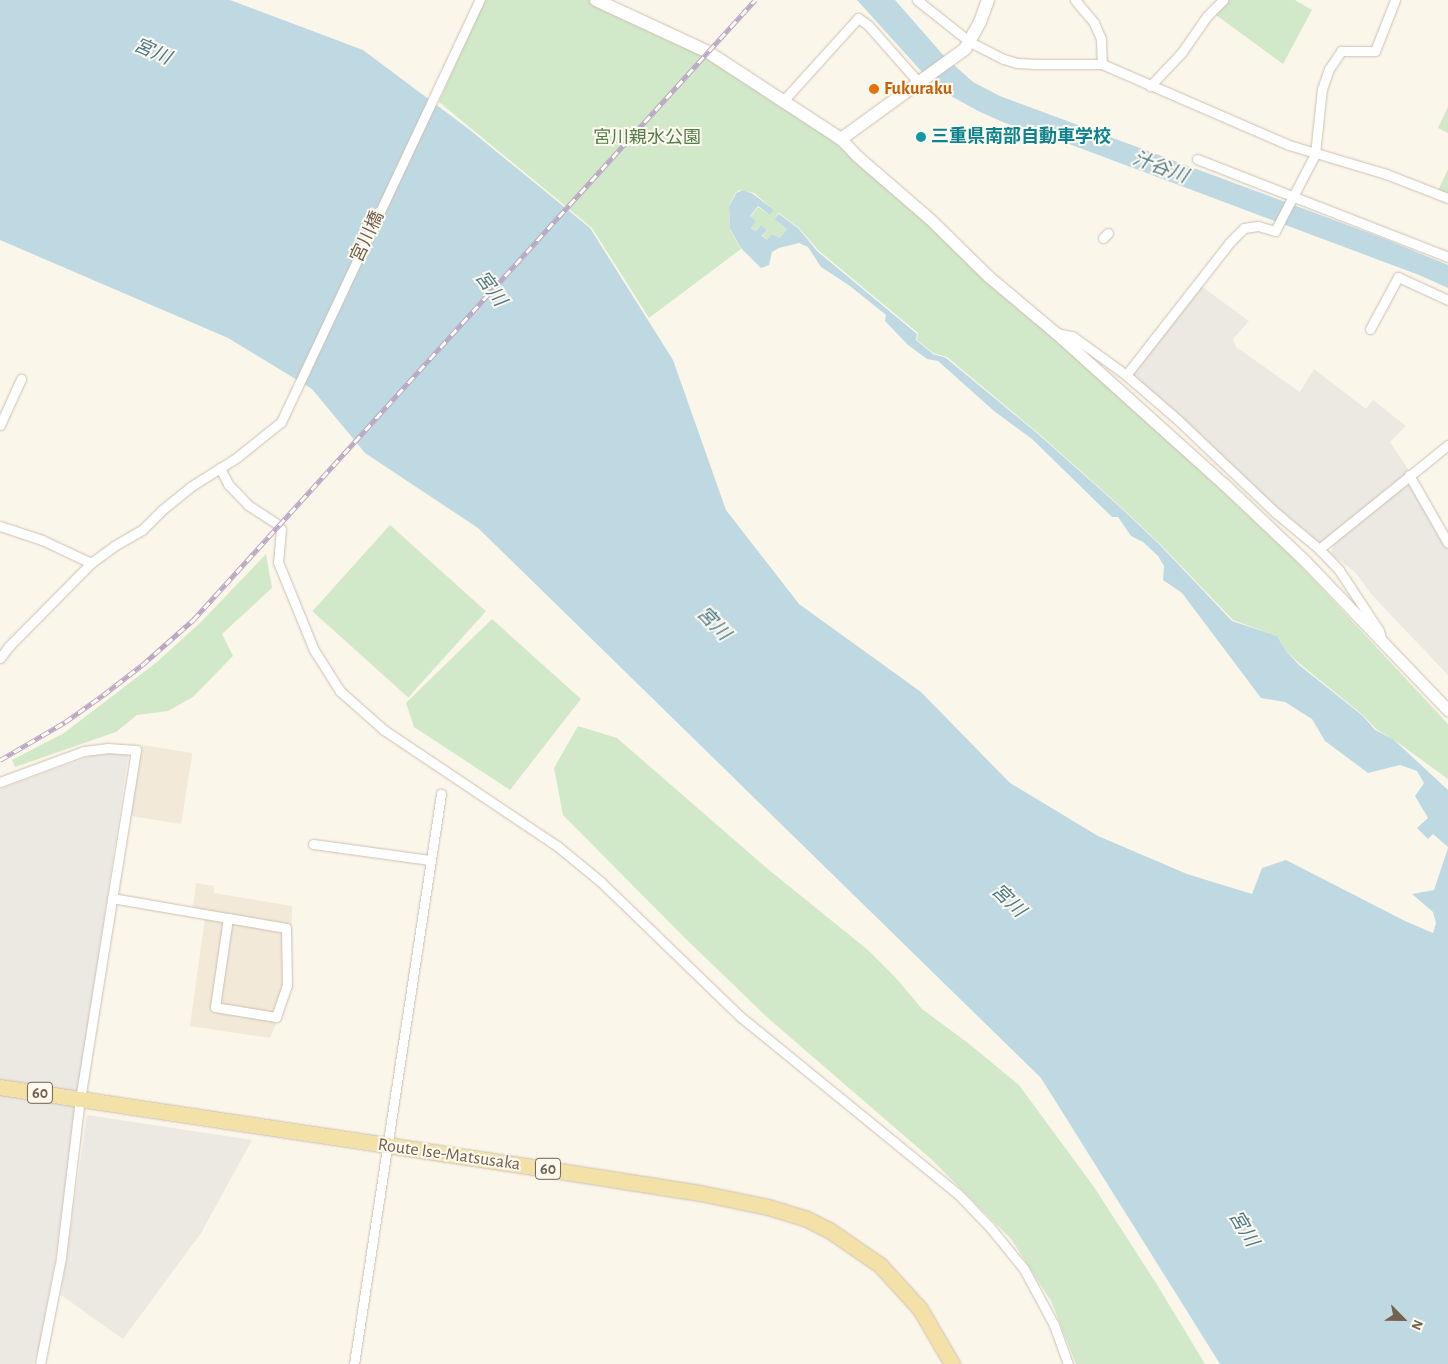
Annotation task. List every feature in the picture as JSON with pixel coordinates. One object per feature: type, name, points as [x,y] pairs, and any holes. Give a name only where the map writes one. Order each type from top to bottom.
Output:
[{"type":"main road","points":[[596,0],[698,47],[841,139],[956,57],[970,42],[988,0]]},
{"type":"main road","name":"Route Ise-Matsusaka","points":[[0,1087],[387,1145],[700,1194],[768,1207],[805,1218],[853,1245],[880,1265],[920,1309],[952,1364]]},
{"type":"street","name":"宮川橋","points":[[0,658],[9,646],[91,563],[114,546],[142,530],[190,486],[236,458],[281,422],[480,0]]},
{"type":"street","points":[[917,0],[970,42],[1017,63],[1102,64],[1150,86],[1315,154],[1386,174],[1448,198]]},
{"type":"street","points":[[1126,374],[1228,243],[1244,228],[1258,226],[1275,231],[1315,154],[1322,88],[1329,69],[1341,51],[1375,51],[1395,0]]},
{"type":"street","points":[[1150,86],[1182,52],[1207,16],[1221,1]]},
{"type":"street","points":[[1081,2],[1101,39],[1102,64]]},
{"type":"street","points":[[783,101],[858,18],[868,25],[921,83]]},
{"type":"street","points":[[841,139],[857,156],[930,219],[988,276],[1056,332],[1285,542],[1448,710]]},
{"type":"street","points":[[1197,159],[1448,257]]},
{"type":"street","points":[[1370,329],[1398,277],[1448,300]]},
{"type":"street","points":[[1056,332],[1072,336],[1126,374],[1178,420],[1276,513],[1319,549],[1339,570],[1379,631],[1382,642]]},
{"type":"street","points":[[0,425],[21,379]]},
{"type":"street","points":[[1319,549],[1448,445]]},
{"type":"street","points":[[220,468],[228,484],[248,505],[279,526],[278,562],[314,650],[340,691],[384,730],[556,845],[601,882],[741,1017],[957,1193],[989,1226],[1024,1270],[1054,1325],[1068,1364]]},
{"type":"street","points":[[1409,475],[1448,543]]},
{"type":"street","points":[[0,526],[42,540],[91,563]]},
{"type":"street","points":[[0,782],[84,751],[106,748],[136,750],[80,1098],[61,1258],[40,1364]]},
{"type":"street","points":[[354,1364],[441,794]]},
{"type":"street","points":[[313,844],[430,860]]},
{"type":"street","points":[[112,898],[228,918],[286,928],[287,985],[276,1017],[215,1007],[228,918]]},
{"type":"shaded area","points":[[1201,286],[1249,321],[1233,339],[1236,347],[1300,392],[1314,369],[1366,409],[1373,400],[1406,426],[1390,442],[1409,471],[1321,544],[1276,507],[1132,374]]},
{"type":"shaded area","points":[[1406,482],[1410,483],[1444,546],[1448,546],[1448,675],[1372,595],[1355,572],[1331,554],[1334,543]]},
{"type":"shaded area","points":[[142,745],[192,753],[181,824],[131,816]]},
{"type":"shaded area","points":[[129,751],[74,1119],[55,1262],[39,1347],[33,1364],[0,1364],[0,789],[99,753]]},
{"type":"shaded area","points":[[196,883],[214,886],[214,893],[292,906],[291,981],[287,998],[270,1038],[190,1026],[205,918],[192,916]]},
{"type":"shaded area","points":[[87,1115],[252,1140],[201,1233],[123,1339],[61,1295]]},
{"type":"green space","name":"宮川親水公園","points":[[484,0],[591,0],[708,52],[783,101],[835,143],[1056,333],[1296,561],[1448,724],[1448,779],[1376,729],[1363,715],[1286,651],[1277,636],[1233,620],[1160,544],[1121,507],[1038,433],[947,357],[933,353],[917,340],[918,333],[818,250],[800,229],[779,213],[774,219],[787,229],[780,238],[772,234],[767,240],[763,236],[767,230],[761,225],[756,231],[751,227],[756,221],[750,217],[758,207],[770,215],[774,210],[754,193],[740,190],[735,193],[729,207],[730,230],[741,249],[649,318],[592,228],[439,102]]},
{"type":"green space","points":[[1229,0],[1295,0],[1312,10],[1283,64],[1216,15]]},
{"type":"green space","points":[[1448,107],[1448,133],[1438,128]]},
{"type":"green space","points":[[1448,169],[1448,198],[1437,193]]},
{"type":"green space","points":[[390,525],[486,611],[408,698],[312,611]]},
{"type":"green space","points":[[266,554],[272,588],[222,634],[233,656],[193,697],[168,711],[137,715],[116,732],[15,767],[12,760],[64,733],[157,662],[201,622]]},
{"type":"green space","points":[[492,619],[581,699],[510,790],[414,727],[406,703]]},
{"type":"green space","points":[[578,726],[617,738],[769,870],[868,950],[896,978],[922,1009],[968,1043],[1019,1085],[1094,1187],[1156,1283],[1205,1364],[1076,1364],[1051,1301],[1011,1239],[931,1159],[768,1018],[686,939],[563,815],[554,768]]},
{"type":"water","name":"宮川","points":[[0,0],[230,0],[363,50],[470,130],[590,228],[673,360],[726,510],[799,604],[921,692],[1010,783],[1098,836],[1187,874],[1252,894],[1262,868],[1286,860],[1405,921],[1433,933],[1436,923],[1433,912],[1412,894],[1434,890],[1448,848],[1448,1364],[1220,1364],[1041,1078],[478,528],[365,453],[312,389],[228,338],[0,240]]},
{"type":"water","name":"汁谷川","points":[[857,0],[895,0],[945,57],[973,82],[1000,96],[1385,239],[1448,265],[1448,288],[1419,275],[1061,141],[1060,143],[1005,123],[978,111],[951,96],[922,72]]},
{"type":"water","points":[[743,190],[753,194],[774,210],[770,215],[758,206],[750,216],[756,221],[751,228],[756,231],[761,225],[767,230],[762,236],[767,240],[772,234],[780,238],[787,229],[774,219],[779,214],[799,229],[817,251],[917,334],[916,340],[933,354],[946,358],[1038,434],[1120,507],[1159,544],[1232,621],[1277,636],[1286,651],[1299,665],[1363,716],[1375,730],[1393,739],[1448,790],[1448,847],[1433,834],[1428,839],[1417,828],[1428,818],[1415,796],[1424,783],[1417,771],[1400,765],[1368,773],[1325,741],[1312,719],[1285,702],[1261,698],[1182,593],[1163,580],[1164,566],[1158,556],[1143,542],[1131,536],[1118,517],[1112,517],[1032,439],[994,411],[938,361],[927,359],[908,345],[885,321],[886,315],[850,286],[821,267],[808,247],[799,243],[779,248],[772,252],[769,265],[761,268],[741,248],[730,229],[729,207],[736,193]]},
{"type":"railway","points":[[0,760],[65,722],[103,695],[142,665],[193,620],[755,0]]},
{"type":"place","name":"Fukuraku","points":[[874,89]]},
{"type":"place","name":"三重県南部自動車学校","points":[[921,137]]}]
